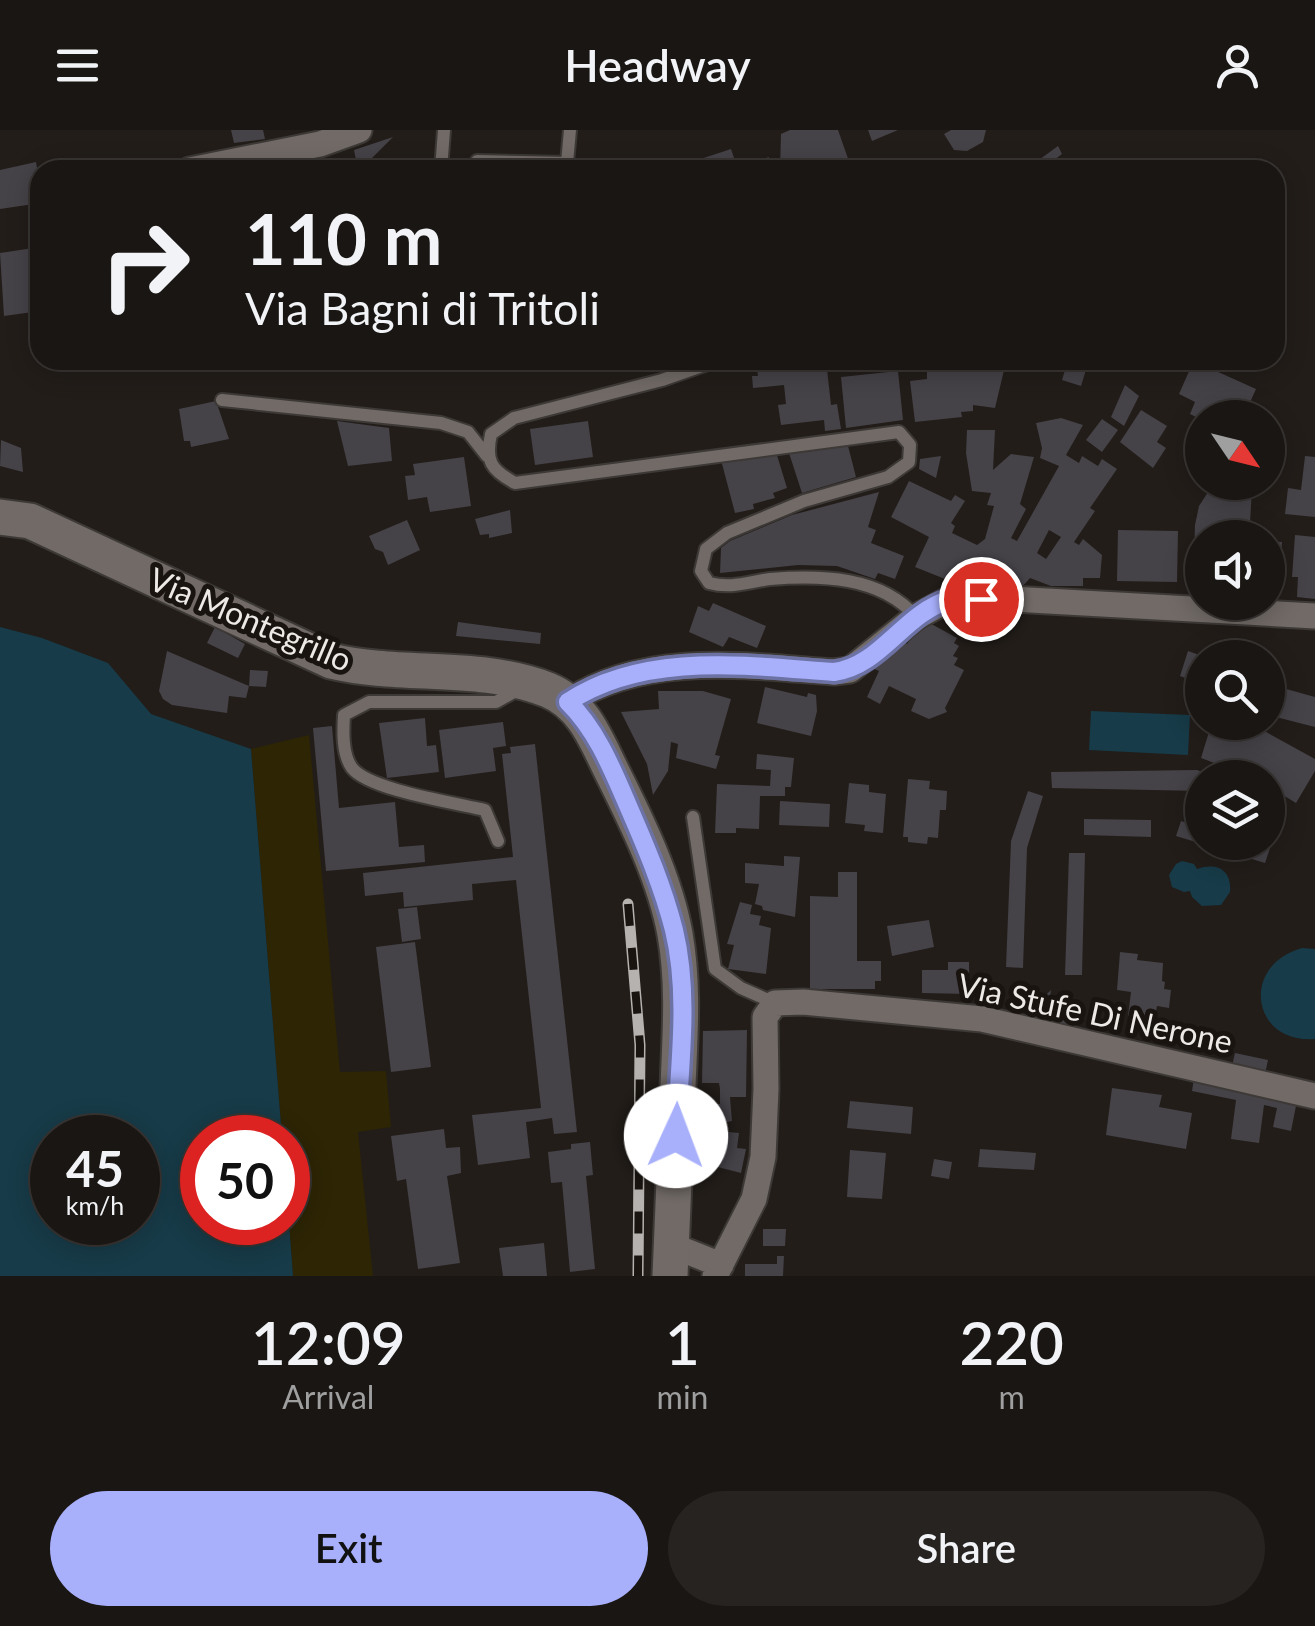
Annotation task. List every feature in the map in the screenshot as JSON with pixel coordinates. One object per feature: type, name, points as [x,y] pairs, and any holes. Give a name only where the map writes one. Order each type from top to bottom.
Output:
[{"type":"main road","name":"Via Montegrillo","points":[[0,517],[30,521],[331,661],[365,669],[520,681]]},
{"type":"main road","points":[[520,681],[550,691],[585,718],[622,790],[656,874],[674,932],[682,991],[671,1260]]},
{"type":"street","points":[[225,160],[302,138],[359,130]]},
{"type":"street","points":[[568,702],[600,684],[682,668],[720,664],[850,670],[916,617],[950,599],[1012,598],[1315,616]]},
{"type":"street","name":"Via Stufe Di Nerone","points":[[775,1003],[803,1002],[982,1019],[1314,1096]]},
{"type":"street","points":[[671,1260],[718,1270],[754,1199],[763,1157],[765,1017],[775,1003]]},
{"type":"lane","points":[[442,160],[444,130]]},
{"type":"lane","points":[[567,160],[570,130]]},
{"type":"lane","points":[[486,456],[491,434],[514,418],[690,370]]},
{"type":"lane","points":[[222,400],[441,423],[468,432],[494,472],[514,484],[899,432],[910,445],[908,462],[888,477],[804,501],[727,533],[706,549],[701,571],[709,583],[726,588],[768,580],[849,580],[902,601],[916,617]]},
{"type":"lane","points":[[498,841],[485,810],[380,787],[352,768],[342,737],[344,715],[369,702],[496,702],[520,681]]},
{"type":"lane","points":[[693,817],[715,969],[740,988],[775,1003]]},
{"type":"sand","points":[[309,735],[340,1072],[386,1071],[391,1127],[358,1132],[373,1276],[293,1276],[291,1245],[310,1245],[310,1115],[280,1115],[251,749]]},
{"type":"water","points":[[0,627],[108,663],[151,714],[251,749],[280,1115],[180,1115],[180,1245],[291,1245],[293,1276],[0,1276]]},
{"type":"water","points":[[1091,711],[1185,715],[1188,755],[1089,750]]},
{"type":"water","points":[[1182,861],[1197,869],[1217,867],[1226,873],[1230,892],[1221,905],[1202,906],[1190,891],[1172,887],[1169,875]]},
{"type":"water","points":[[1302,948],[1315,949],[1315,1039],[1294,1037],[1277,1029],[1266,1017],[1261,1002],[1269,970],[1282,957]]},
{"type":"building","points":[[231,130],[263,130],[265,139],[234,143]]},
{"type":"building","points":[[790,130],[838,130],[848,160],[780,160],[781,134]]},
{"type":"building","points":[[868,130],[898,130],[872,141]]},
{"type":"building","points":[[951,130],[986,130],[983,142],[967,151],[954,150],[944,134]]},
{"type":"building","points":[[393,137],[370,160],[356,160],[354,150]]},
{"type":"building","points":[[1058,146],[1062,154],[1054,160],[1039,160]]},
{"type":"building","points":[[731,149],[735,160],[697,160]]},
{"type":"building","points":[[30,163],[30,205],[0,209],[0,170]]},
{"type":"building","points":[[30,248],[30,312],[4,316],[0,253]]},
{"type":"building","points":[[757,370],[827,370],[831,405],[837,404],[841,429],[825,431],[824,420],[781,425],[778,405],[786,404],[784,385],[753,388],[752,376],[758,376]]},
{"type":"building","points":[[927,370],[1004,370],[995,408],[973,405],[973,411],[961,412],[962,417],[915,422],[910,381],[927,379]]},
{"type":"building","points":[[1065,370],[1086,370],[1081,386],[1062,380]]},
{"type":"building","points":[[1190,370],[1216,370],[1256,389],[1251,400],[1191,400],[1179,394]]},
{"type":"building","points":[[898,371],[903,420],[846,428],[841,377]]},
{"type":"building","points":[[1125,385],[1139,396],[1124,426],[1111,417]]},
{"type":"building","points":[[216,401],[229,439],[191,447],[190,441],[184,441],[179,409]]},
{"type":"building","points":[[1141,410],[1167,426],[1157,442],[1166,448],[1153,468],[1120,442]]},
{"type":"building","points":[[1061,418],[1083,425],[1066,455],[1079,463],[1082,456],[1098,466],[1102,459],[1117,469],[1090,508],[1095,511],[1074,542],[1079,545],[1083,539],[1102,555],[1100,578],[1083,578],[1083,586],[1051,586],[1030,578],[1022,587],[976,575],[970,589],[915,567],[929,537],[891,517],[909,481],[951,501],[955,495],[965,501],[951,523],[955,526],[952,533],[977,545],[985,539],[994,506],[987,505],[991,493],[972,491],[967,430],[995,430],[993,470],[1011,454],[1034,457],[1020,504],[1026,509],[1011,538],[1017,541],[1059,466],[1040,458],[1042,448],[1036,423]],"holes":[[[1049,530],[1061,537],[1046,559],[1037,553]]]},
{"type":"building","points":[[1102,419],[1118,430],[1102,452],[1086,440]]},
{"type":"building","points":[[337,421],[389,428],[392,461],[348,466]]},
{"type":"building","points":[[588,421],[593,457],[535,465],[530,429]]},
{"type":"building","points":[[1,440],[21,448],[23,472],[0,466]]},
{"type":"building","points":[[847,442],[856,477],[802,493],[788,450]]},
{"type":"building","points":[[776,452],[787,488],[773,493],[775,498],[753,504],[754,509],[735,513],[721,460]]},
{"type":"building","points":[[941,456],[936,478],[919,469],[920,459]]},
{"type":"building","points":[[1305,456],[1315,457],[1315,517],[1285,514],[1288,488],[1301,490]]},
{"type":"building","points":[[464,457],[471,506],[430,512],[427,497],[408,500],[405,476],[415,475],[413,464]]},
{"type":"building","points":[[879,492],[868,527],[876,530],[871,543],[904,556],[895,579],[878,573],[875,579],[837,566],[798,565],[720,573],[721,548],[730,541],[792,515]]},
{"type":"building","points":[[1203,500],[1251,500],[1250,520],[1196,520]]},
{"type":"building","points":[[510,510],[512,533],[489,538],[489,534],[480,535],[475,519]]},
{"type":"building","points":[[407,520],[420,550],[388,565],[369,536]]},
{"type":"building","points":[[1118,530],[1178,531],[1177,582],[1117,581]]},
{"type":"building","points":[[1295,535],[1315,537],[1315,599],[1297,597],[1298,577],[1292,577]]},
{"type":"building","points":[[713,603],[766,626],[757,648],[729,637],[723,647],[689,632],[698,606],[709,611]]},
{"type":"building","points":[[926,621],[957,638],[954,643],[959,646],[953,656],[958,658],[954,665],[964,670],[945,708],[947,712],[929,719],[911,711],[916,699],[889,686],[880,704],[867,697],[879,671],[870,667],[901,640],[907,644]]},
{"type":"building","points":[[458,622],[541,633],[540,644],[456,636]]},
{"type":"building","points":[[215,627],[245,644],[238,658],[207,643]]},
{"type":"building","points":[[167,651],[249,686],[246,698],[229,696],[227,713],[172,705],[159,691]]},
{"type":"building","points":[[250,670],[268,671],[266,687],[249,686]]},
{"type":"building","points":[[765,687],[807,697],[808,693],[816,695],[811,736],[757,723]]},
{"type":"building","points":[[1285,689],[1315,697],[1315,727],[1285,719]]},
{"type":"building","points":[[658,691],[703,691],[731,699],[715,755],[720,756],[716,769],[676,758],[678,744],[671,742],[668,771],[653,795],[647,764],[621,712],[659,709]]},
{"type":"building","points":[[425,718],[427,746],[436,745],[439,772],[387,778],[379,723]]},
{"type":"building","points":[[503,722],[506,746],[493,748],[496,771],[445,778],[439,730]]},
{"type":"building","points":[[332,726],[339,808],[395,802],[399,847],[424,845],[425,862],[326,871],[313,728]]},
{"type":"building","points":[[1206,740],[1281,740],[1315,759],[1315,771],[1296,803],[1285,796],[1285,760],[1201,758]]},
{"type":"building","points":[[535,744],[577,1132],[554,1134],[552,1118],[526,1122],[530,1158],[478,1165],[472,1115],[541,1108],[516,880],[472,884],[473,900],[404,907],[403,892],[365,896],[363,873],[513,857],[502,754],[511,753],[510,747]]},
{"type":"building","points":[[757,754],[794,758],[791,787],[785,787],[785,796],[760,796],[759,829],[736,828],[736,833],[715,833],[717,784],[770,786],[771,770],[756,769]]},
{"type":"building","points":[[1185,770],[1185,791],[1052,788],[1051,772]]},
{"type":"building","points":[[908,779],[930,781],[929,789],[947,791],[946,810],[940,810],[938,838],[928,837],[927,844],[908,842],[908,837],[903,837]]},
{"type":"building","points":[[849,783],[869,785],[869,792],[886,794],[883,833],[864,831],[865,825],[845,823]]},
{"type":"building","points":[[1028,791],[1043,796],[1027,848],[1023,968],[1006,967],[1011,841]]},
{"type":"building","points":[[780,801],[830,804],[829,827],[779,825]]},
{"type":"building","points":[[1084,819],[1151,820],[1151,837],[1084,835]]},
{"type":"building","points":[[1181,821],[1185,822],[1185,839],[1176,836]]},
{"type":"building","points":[[1069,853],[1085,853],[1082,975],[1065,975]]},
{"type":"building","points":[[784,856],[800,857],[795,917],[763,910],[755,904],[759,884],[745,883],[745,863],[784,866]]},
{"type":"building","points":[[838,872],[857,872],[857,961],[881,961],[881,981],[875,981],[875,989],[810,989],[810,896],[838,897]]},
{"type":"building","points":[[740,902],[752,905],[750,914],[761,916],[759,925],[771,928],[766,974],[728,969],[734,945],[727,944]]},
{"type":"building","points":[[417,907],[421,939],[402,942],[398,909]]},
{"type":"building","points":[[929,920],[934,947],[892,956],[887,926]]},
{"type":"building","points":[[415,942],[431,1067],[391,1072],[376,947]]},
{"type":"building","points":[[1120,952],[1138,954],[1137,960],[1163,963],[1164,989],[1171,990],[1169,1008],[1157,1006],[1155,1018],[1128,1016],[1131,992],[1117,990]]},
{"type":"building","points":[[948,962],[969,962],[969,994],[922,993],[922,970],[948,970]]},
{"type":"building","points":[[1051,990],[1049,1006],[1068,1008],[1066,1016],[1078,1017],[1077,1027],[1033,1022],[1034,1006]]},
{"type":"building","points":[[747,1030],[746,1097],[730,1097],[732,1121],[708,1126],[708,1104],[720,1104],[720,1089],[719,1083],[702,1083],[703,1031]]},
{"type":"building","points":[[1235,1053],[1268,1060],[1265,1074],[1232,1066]]},
{"type":"building","points":[[1194,1078],[1297,1101],[1291,1131],[1273,1127],[1277,1108],[1264,1105],[1259,1143],[1231,1139],[1236,1100],[1192,1091]]},
{"type":"building","points":[[1112,1088],[1162,1095],[1159,1107],[1192,1113],[1186,1149],[1106,1135]]},
{"type":"building","points":[[850,1101],[913,1107],[911,1134],[847,1128]]},
{"type":"building","points":[[444,1129],[446,1148],[460,1147],[461,1173],[447,1176],[460,1263],[418,1269],[406,1179],[397,1181],[391,1136]]},
{"type":"building","points":[[708,1130],[739,1133],[737,1148],[746,1149],[741,1173],[710,1165],[714,1146],[707,1146]]},
{"type":"building","points":[[590,1142],[593,1175],[586,1176],[595,1269],[570,1272],[562,1182],[551,1183],[548,1152]]},
{"type":"building","points":[[980,1149],[1036,1153],[1034,1170],[978,1167]]},
{"type":"building","points":[[850,1150],[886,1153],[882,1199],[847,1197]]},
{"type":"building","points":[[934,1159],[952,1162],[949,1179],[931,1176]]},
{"type":"building","points":[[763,1229],[786,1229],[785,1246],[763,1246]]},
{"type":"building","points":[[544,1243],[547,1276],[503,1276],[499,1248]]},
{"type":"building","points":[[777,1256],[784,1256],[783,1276],[745,1276],[745,1264],[777,1264]]},
{"type":"railway","points":[[628,904],[640,1045],[638,1276]]},
{"type":"route","points":[[676,1136],[682,991],[674,932],[656,874],[622,790],[585,718],[568,702],[600,684],[663,670],[720,664],[850,670],[916,617],[950,599],[981,599]]}]
